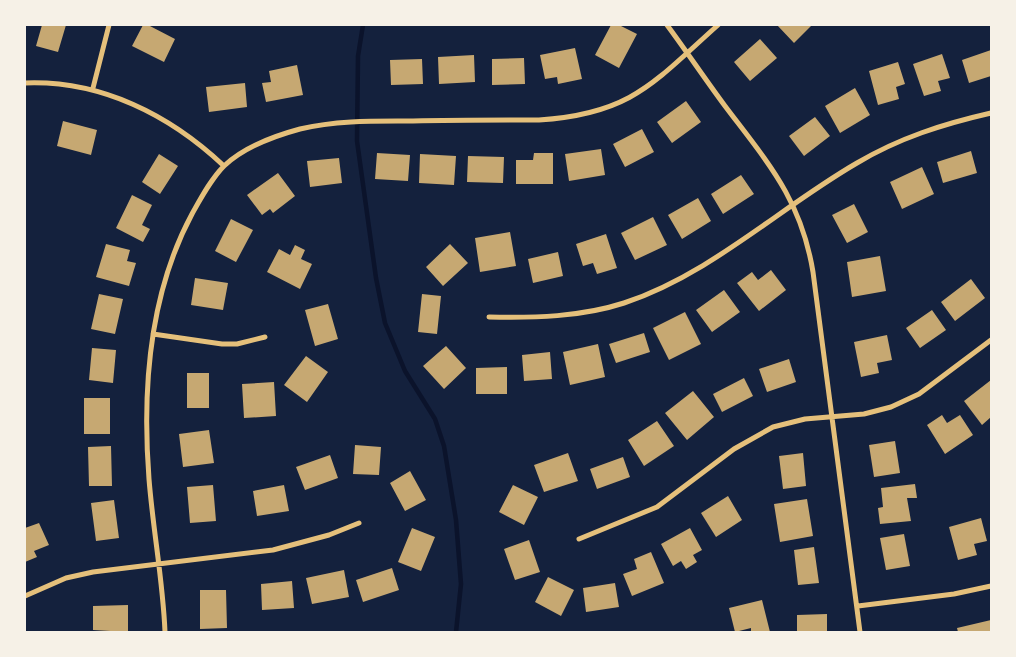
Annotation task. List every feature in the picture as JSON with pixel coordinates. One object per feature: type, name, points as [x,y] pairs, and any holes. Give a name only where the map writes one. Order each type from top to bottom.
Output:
[{"type":"street","points":[[93,88],[109,25]]},
{"type":"street","points":[[667,25],[776,175],[794,204],[810,254],[860,632]]},
{"type":"street","points":[[165,632],[149,479],[148,376],[153,334],[161,294],[175,250],[197,204],[224,166],[249,149],[268,140],[300,129],[342,122],[539,120],[562,119],[601,111],[633,97],[651,86],[718,25]]},
{"type":"street","points":[[25,83],[48,83],[93,88],[162,119],[201,145],[224,166]]},
{"type":"street","points":[[489,317],[575,314],[622,304],[640,298],[708,262],[856,163],[900,140],[946,124],[991,113]]},
{"type":"street","points":[[153,334],[222,344],[237,344],[265,337]]},
{"type":"street","points":[[579,539],[657,507],[755,435],[788,422],[864,414],[906,401],[919,394],[991,340]]},
{"type":"street","points":[[25,596],[66,578],[93,572],[291,547],[359,523]]},
{"type":"street","points":[[858,606],[954,594],[991,586]]},
{"type":"building","points":[[42,25],[66,25],[58,52],[36,46]]},
{"type":"building","points":[[143,25],[148,25],[175,39],[164,62],[132,46]]},
{"type":"building","points":[[611,25],[619,25],[637,34],[619,68],[595,55]]},
{"type":"building","points":[[777,25],[812,25],[794,43]]},
{"type":"building","points":[[760,39],[777,58],[750,81],[734,62]]},
{"type":"building","points":[[575,48],[582,79],[558,84],[557,77],[545,79],[540,55]]},
{"type":"building","points":[[991,50],[991,76],[969,83],[962,60]]},
{"type":"building","points":[[942,54],[950,78],[938,81],[941,91],[924,96],[913,64]]},
{"type":"building","points":[[474,55],[475,82],[439,84],[438,57]]},
{"type":"building","points":[[524,58],[525,84],[492,85],[492,59]]},
{"type":"building","points":[[422,59],[423,84],[391,85],[390,60]]},
{"type":"building","points":[[898,62],[905,84],[896,87],[899,99],[878,105],[869,71]]},
{"type":"building","points":[[297,65],[303,95],[266,102],[262,83],[271,82],[269,71]]},
{"type":"building","points":[[245,83],[247,107],[209,112],[206,87]]},
{"type":"building","points":[[855,88],[870,115],[840,133],[825,106]]},
{"type":"building","points":[[686,101],[701,122],[672,143],[657,122]]},
{"type":"building","points":[[815,117],[830,136],[804,156],[789,136]]},
{"type":"building","points":[[63,121],[97,130],[91,155],[57,146]]},
{"type":"building","points":[[642,129],[654,152],[625,167],[613,144]]},
{"type":"building","points":[[601,149],[605,175],[569,181],[565,154]]},
{"type":"building","points":[[971,151],[977,173],[943,183],[937,162]]},
{"type":"building","points":[[377,153],[410,155],[408,181],[375,179]]},
{"type":"building","points":[[534,153],[553,153],[553,184],[516,184],[516,160],[533,160]]},
{"type":"building","points":[[159,154],[178,166],[160,194],[142,182]]},
{"type":"building","points":[[420,154],[456,156],[454,185],[419,183]]},
{"type":"building","points":[[468,156],[504,157],[503,183],[467,182]]},
{"type":"building","points":[[339,158],[342,183],[310,187],[307,161]]},
{"type":"building","points":[[922,167],[934,194],[902,209],[890,182]]},
{"type":"building","points":[[278,173],[295,196],[273,213],[270,209],[262,215],[247,195]]},
{"type":"building","points":[[741,175],[754,194],[723,214],[711,194]]},
{"type":"building","points":[[132,195],[152,205],[142,225],[150,229],[143,242],[116,228]]},
{"type":"building","points":[[698,198],[711,221],[682,239],[668,215]]},
{"type":"building","points":[[854,204],[868,232],[847,243],[832,215]]},
{"type":"building","points":[[653,217],[667,245],[635,260],[621,233]]},
{"type":"building","points":[[231,219],[253,230],[236,262],[215,251]]},
{"type":"building","points":[[510,232],[516,266],[480,272],[475,238]]},
{"type":"building","points":[[606,234],[617,268],[597,274],[593,263],[583,266],[576,244]]},
{"type":"building","points":[[106,244],[130,250],[127,261],[136,263],[129,286],[96,277]]},
{"type":"building","points":[[450,244],[468,263],[443,286],[426,267]]},
{"type":"building","points":[[295,245],[305,250],[301,259],[312,264],[300,289],[267,272],[279,249],[290,255]]},
{"type":"building","points":[[558,252],[563,276],[533,283],[528,259]]},
{"type":"building","points":[[880,256],[886,291],[852,297],[847,262]]},
{"type":"building","points":[[771,270],[786,290],[759,311],[737,283],[752,272],[758,280]]},
{"type":"building","points":[[195,278],[228,283],[223,310],[191,305]]},
{"type":"building","points":[[971,279],[985,298],[955,321],[941,302]]},
{"type":"building","points":[[724,290],[740,312],[712,332],[696,310]]},
{"type":"building","points":[[99,294],[123,299],[115,334],[91,329]]},
{"type":"building","points":[[422,294],[441,296],[437,334],[418,332]]},
{"type":"building","points":[[328,304],[338,339],[315,346],[305,310]]},
{"type":"building","points":[[932,310],[946,330],[920,348],[906,328]]},
{"type":"building","points":[[685,312],[701,344],[669,360],[653,328]]},
{"type":"building","points":[[644,333],[650,352],[616,363],[609,344]]},
{"type":"building","points":[[887,335],[892,360],[877,363],[879,373],[861,377],[854,342]]},
{"type":"building","points":[[598,344],[605,377],[570,385],[563,352]]},
{"type":"building","points":[[446,346],[466,368],[444,389],[423,366]]},
{"type":"building","points":[[92,348],[116,350],[113,383],[89,380]]},
{"type":"building","points":[[550,352],[552,379],[524,381],[522,355]]},
{"type":"building","points":[[306,356],[328,372],[307,402],[284,385]]},
{"type":"building","points":[[789,359],[796,382],[767,392],[759,369]]},
{"type":"building","points":[[507,367],[507,394],[476,394],[476,368]]},
{"type":"building","points":[[187,373],[209,373],[209,408],[187,408]]},
{"type":"building","points":[[744,378],[753,396],[722,412],[713,394]]},
{"type":"building","points":[[991,380],[991,417],[982,425],[964,401]]},
{"type":"building","points":[[274,382],[276,416],[244,418],[242,384]]},
{"type":"building","points":[[693,391],[714,417],[687,440],[665,413]]},
{"type":"building","points":[[84,398],[110,398],[110,434],[84,434]]},
{"type":"building","points":[[942,415],[947,423],[960,415],[973,435],[945,454],[927,425]]},
{"type":"building","points":[[657,421],[674,446],[644,466],[628,440]]},
{"type":"building","points":[[209,430],[214,463],[183,467],[179,434]]},
{"type":"building","points":[[895,441],[900,473],[874,477],[869,445]]},
{"type":"building","points":[[355,445],[381,447],[379,475],[353,474]]},
{"type":"building","points":[[111,446],[112,486],[89,486],[88,447]]},
{"type":"building","points":[[568,453],[578,481],[544,492],[534,465]]},
{"type":"building","points":[[803,453],[806,486],[783,489],[779,456]]},
{"type":"building","points":[[330,455],[338,478],[305,490],[296,467]]},
{"type":"building","points":[[623,457],[630,477],[597,489],[590,469]]},
{"type":"building","points":[[410,471],[426,500],[405,511],[390,483]]},
{"type":"building","points":[[915,484],[917,498],[907,498],[911,521],[880,524],[878,508],[883,507],[881,488]]},
{"type":"building","points":[[213,485],[216,521],[190,523],[187,487]]},
{"type":"building","points":[[284,485],[289,511],[257,516],[253,491]]},
{"type":"building","points":[[513,485],[538,497],[524,525],[499,512]]},
{"type":"building","points":[[728,496],[742,520],[716,537],[701,513]]},
{"type":"building","points":[[807,499],[813,536],[780,542],[774,504]]},
{"type":"building","points":[[114,500],[119,538],[96,541],[91,503]]},
{"type":"building","points":[[981,518],[987,541],[974,544],[977,555],[958,560],[949,527]]},
{"type":"building","points":[[39,523],[49,545],[34,551],[37,557],[25,562],[25,528]]},
{"type":"building","points":[[412,528],[435,537],[421,571],[398,562]]},
{"type":"building","points":[[690,528],[702,550],[693,555],[697,562],[686,569],[681,561],[673,566],[661,544]]},
{"type":"building","points":[[904,534],[910,566],[886,570],[880,538]]},
{"type":"building","points":[[529,540],[540,572],[515,580],[504,549]]},
{"type":"building","points":[[814,547],[819,583],[798,585],[794,550]]},
{"type":"building","points":[[651,552],[664,583],[632,596],[623,574],[637,569],[634,559]]},
{"type":"building","points":[[392,568],[399,590],[363,602],[356,580]]},
{"type":"building","points":[[344,570],[349,597],[312,604],[306,578]]},
{"type":"building","points":[[548,577],[574,590],[561,616],[535,602]]},
{"type":"building","points":[[292,581],[294,608],[262,610],[261,584]]},
{"type":"building","points":[[615,583],[619,607],[586,612],[583,588]]},
{"type":"building","points":[[200,590],[226,590],[227,628],[200,629]]},
{"type":"building","points":[[762,600],[770,632],[751,632],[751,628],[735,632],[729,608]]},
{"type":"building","points":[[128,605],[128,632],[93,630],[93,606]]},
{"type":"building","points":[[827,614],[827,632],[797,632],[797,615]]},
{"type":"building","points":[[991,620],[991,632],[958,632],[957,628]]},
{"type":"waterway","points":[[363,25],[358,56],[357,141],[376,278],[385,323],[405,371],[435,419],[444,446],[456,520],[461,584],[456,632]]}]
